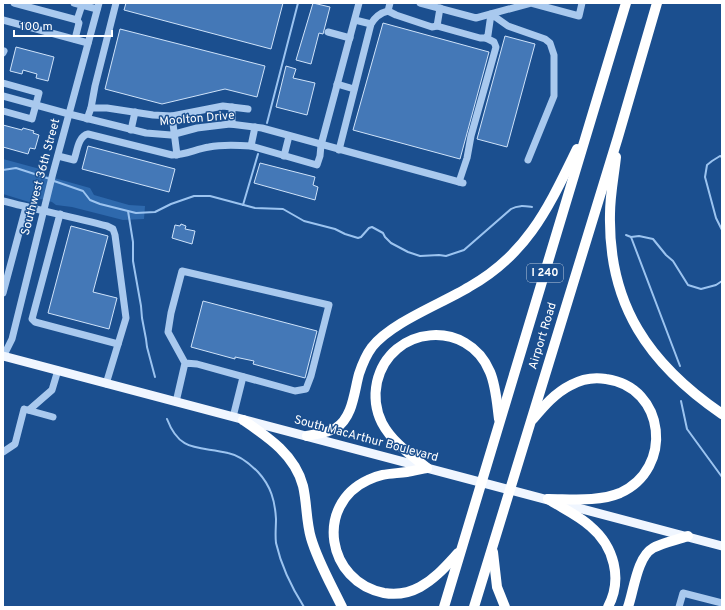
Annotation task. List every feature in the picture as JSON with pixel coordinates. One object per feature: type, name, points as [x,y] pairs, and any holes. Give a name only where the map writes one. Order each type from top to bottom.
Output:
[{"type":"highway","name":"Airport Road","points":[[444,607],[626,3]]},
{"type":"highway","name":"Airport Road","points":[[474,607],[618,137],[657,3]]},
{"type":"highway","points":[[307,436],[334,429],[346,419],[350,411],[361,368],[366,357],[380,338],[404,322],[471,286],[502,264],[519,246],[538,224],[550,204],[590,122]]},
{"type":"highway","points":[[618,137],[610,213],[610,234],[613,260],[621,292],[637,328],[659,359],[688,389],[722,414]]},
{"type":"highway","points":[[428,468],[396,441],[382,423],[377,411],[376,389],[382,368],[388,356],[405,342],[415,338],[438,335],[460,340],[471,347],[484,361],[490,372],[494,385],[499,423]]},
{"type":"highway","points":[[530,422],[552,398],[561,391],[581,380],[600,378],[620,383],[639,395],[646,404],[656,426],[657,438],[652,460],[648,469],[641,478],[630,487],[619,493],[596,498],[548,500]]},
{"type":"highway","points":[[238,418],[282,449],[291,460],[303,485],[310,536],[315,552],[342,607]]},
{"type":"highway","points":[[428,468],[378,476],[368,480],[349,494],[342,502],[335,524],[334,535],[338,557],[350,575],[359,583],[378,591],[400,593],[409,592],[428,582],[440,573],[461,550]]},
{"type":"highway","points":[[548,500],[589,525],[606,544],[611,553],[615,574],[613,595],[608,607]]},
{"type":"highway","points":[[628,607],[640,566],[646,554],[652,549],[661,545],[688,536]]},
{"type":"highway","points":[[493,546],[497,587],[505,607]]},
{"type":"main road","name":"South MacArthur Boulevard","points":[[3,356],[722,546]]},
{"type":"street","points":[[14,3],[77,20]]},
{"type":"street","points":[[74,3],[98,6]]},
{"type":"street","points":[[87,119],[91,108],[115,3]]},
{"type":"street","points":[[58,156],[74,160],[81,138],[88,134],[166,154],[177,155],[208,147],[226,145],[251,146],[317,165],[359,3]]},
{"type":"street","points":[[388,11],[390,3]]},
{"type":"street","points":[[420,3],[476,18],[531,3],[579,16],[582,3]]},
{"type":"street","points":[[77,40],[79,23],[77,20],[82,5]]},
{"type":"street","name":"Southwest 36th Street","points":[[3,356],[12,338],[43,211],[98,6]]},
{"type":"street","points":[[437,26],[440,8]]},
{"type":"street","points":[[338,150],[371,24],[374,19],[382,13],[388,11],[432,27],[437,26],[480,38],[486,38],[488,35],[491,14]]},
{"type":"street","points":[[491,14],[508,26],[546,39],[550,43],[554,55],[554,96],[528,160]]},
{"type":"street","points":[[3,20],[88,43]]},
{"type":"street","points":[[355,20],[371,24]]},
{"type":"street","points":[[328,32],[350,38]]},
{"type":"street","name":"Moolton Drive","points":[[3,96],[129,130],[146,133],[175,134],[197,128],[232,124],[255,127],[461,182],[496,47],[494,42],[486,38]]},
{"type":"street","points":[[3,83],[39,93],[32,119],[3,111]]},
{"type":"street","points":[[337,84],[354,89]]},
{"type":"street","points":[[91,108],[107,108],[172,116],[223,106],[248,109]]},
{"type":"street","points":[[232,107],[232,124]]},
{"type":"street","points":[[124,143],[135,112]]},
{"type":"street","points":[[172,116],[177,155]]},
{"type":"street","points":[[251,146],[255,127]]},
{"type":"street","points":[[284,156],[289,136]]},
{"type":"street","points":[[3,201],[60,214],[107,226],[113,229],[126,318],[106,384]]},
{"type":"street","points":[[3,292],[26,207]]},
{"type":"street","points":[[60,214],[32,319],[35,322],[118,344]]},
{"type":"street","points":[[176,402],[185,363],[168,332],[171,313],[182,271],[328,305],[311,376],[306,389],[295,391],[198,364],[185,363]]},
{"type":"street","points":[[29,410],[52,390],[58,370]]},
{"type":"street","points":[[238,418],[243,377]]},
{"type":"street","points":[[3,452],[15,444],[24,409],[53,416]]},
{"type":"street","points":[[679,607],[683,593],[722,603]]},
{"type":"shaded area","points":[[3,159],[40,169],[47,176],[90,188],[94,195],[129,205],[145,206],[144,219],[123,220],[72,207],[56,205],[52,202],[41,199],[29,202],[3,194]]},
{"type":"building","points":[[126,3],[283,3],[271,49],[124,10]]},
{"type":"building","points":[[313,3],[330,7],[323,34],[319,33],[311,64],[296,60]]},
{"type":"building","points":[[383,23],[489,52],[460,159],[353,130]]},
{"type":"building","points":[[120,29],[265,66],[257,97],[225,89],[162,104],[105,89]]},
{"type":"building","points":[[505,36],[535,44],[507,147],[477,139]]},
{"type":"building","points":[[16,47],[54,57],[48,81],[36,78],[37,74],[23,70],[22,74],[10,71]]},
{"type":"building","points":[[286,66],[296,69],[293,78],[315,83],[307,115],[276,107]]},
{"type":"building","points":[[3,125],[22,130],[23,128],[34,131],[33,133],[39,135],[35,149],[30,148],[28,154],[3,147]]},
{"type":"building","points":[[88,146],[175,169],[169,192],[82,169]]},
{"type":"building","points":[[260,163],[315,177],[313,185],[318,187],[315,200],[254,183]]},
{"type":"building","points":[[181,224],[186,226],[185,229],[195,231],[192,244],[172,238],[175,225],[180,226]]},
{"type":"building","points":[[71,226],[108,236],[93,292],[117,298],[109,329],[48,313]]},
{"type":"building","points":[[203,301],[317,331],[305,378],[253,364],[254,361],[235,357],[235,359],[191,347]]},
{"type":"waterway","points":[[267,123],[298,3]]},
{"type":"waterway","points":[[243,205],[258,154]]},
{"type":"waterway","points":[[722,157],[720,156],[707,165],[705,177],[716,218],[722,230]]},
{"type":"waterway","points":[[3,170],[16,168],[50,179]]},
{"type":"waterway","points":[[54,181],[83,191],[90,200],[100,204],[136,213],[155,212],[171,204],[194,196],[210,196],[255,208],[283,209],[304,221],[335,229],[358,238],[372,227],[383,233],[391,243],[408,252],[420,256],[446,256],[464,250],[511,209],[519,206],[532,207]]},
{"type":"waterway","points":[[128,211],[133,242],[133,261],[142,318],[147,347],[155,377]]},
{"type":"waterway","points":[[626,235],[631,237],[639,236],[653,239],[673,261],[688,285],[701,289],[716,285],[722,281]]},
{"type":"waterway","points":[[631,237],[680,366]]},
{"type":"waterway","points":[[681,401],[687,429],[722,477]]},
{"type":"waterway","points":[[167,419],[172,430],[184,443],[191,446],[236,456],[244,460],[262,477],[269,488],[275,506],[276,543],[281,560],[291,584],[304,607]]}]
